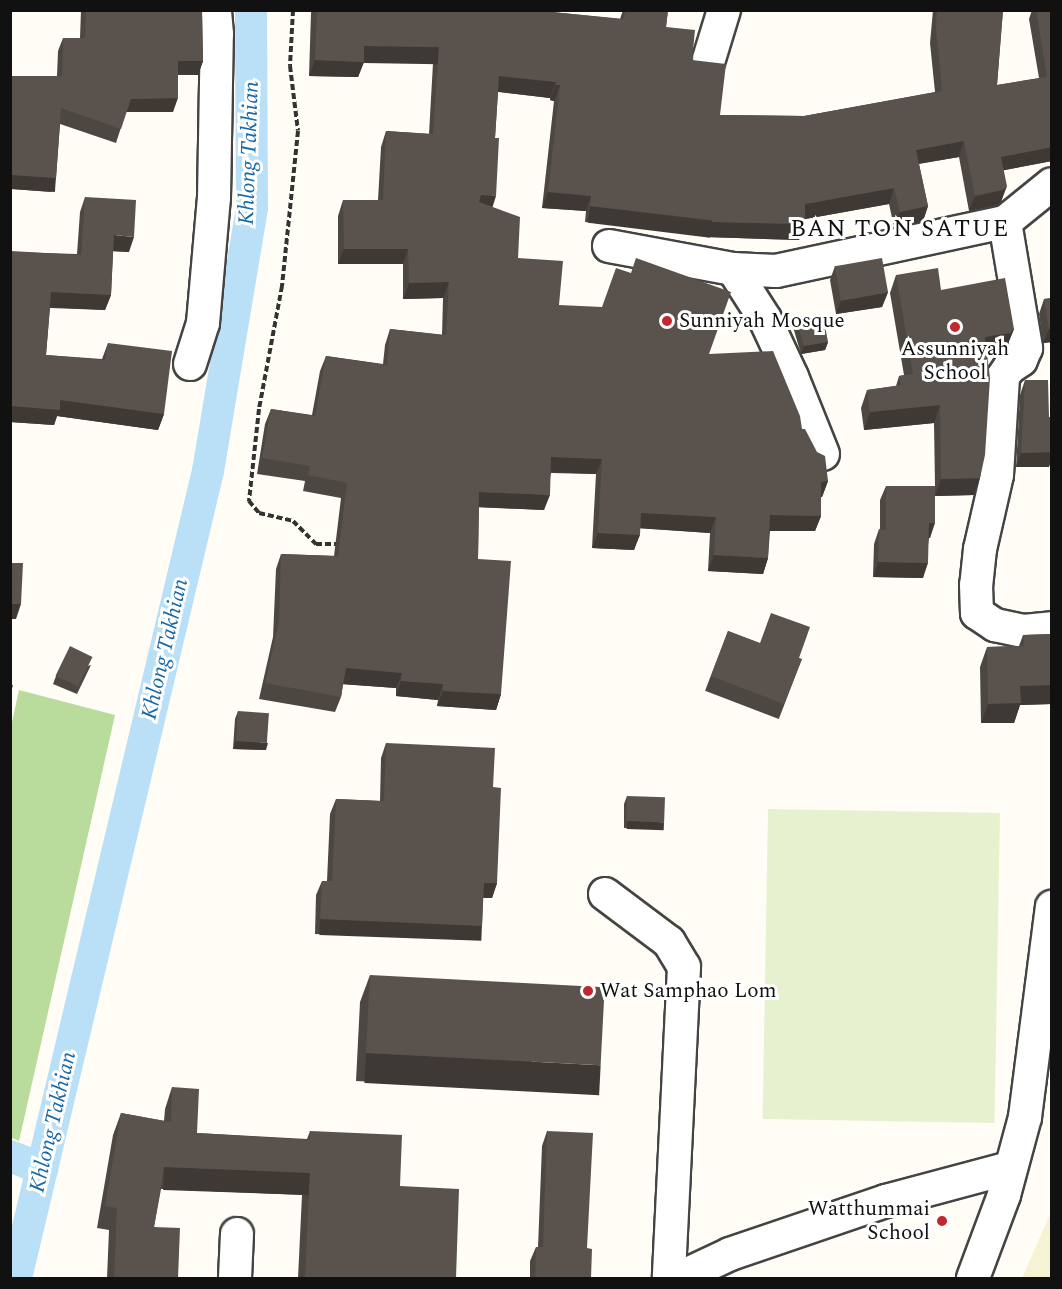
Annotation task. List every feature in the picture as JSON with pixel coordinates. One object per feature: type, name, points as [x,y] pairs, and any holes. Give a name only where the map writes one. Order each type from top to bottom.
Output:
[{"type":"street","points":[[190,364],[203,322],[214,198],[217,34],[215,10]]},
{"type":"street","points":[[709,59],[723,10]]},
{"type":"street","points":[[609,246],[733,269],[777,271],[1005,222],[1052,184]]},
{"type":"street","points":[[1005,222],[1026,348],[1021,360],[1009,368],[1004,377],[997,475],[980,549],[976,585],[977,613],[995,625],[1015,629],[1052,628]]},
{"type":"street","points":[[733,269],[765,319],[823,454]]},
{"type":"street","points":[[605,894],[669,942],[684,967],[669,1278]]},
{"type":"street","points":[[973,1278],[1004,1195],[1024,1118],[1040,1093],[1052,907]]},
{"type":"street","points":[[680,1278],[732,1266],[886,1202],[1010,1168]]},
{"type":"street","points":[[235,1278],[237,1234]]},
{"type":"path","points":[[293,10],[290,66],[298,131],[282,286],[259,409],[249,501],[259,513],[292,520],[316,544],[343,544]]},
{"type":"shaded area","points":[[1051,1212],[1051,1278],[1022,1278]]},
{"type":"green space","points":[[19,690],[115,715],[19,1141],[10,1137],[10,731]]},
{"type":"green space","points":[[768,809],[1000,813],[995,1123],[763,1119]]},
{"type":"building","points":[[86,10],[202,10],[203,61],[178,61],[178,98],[131,99],[121,129],[61,108],[56,178],[12,175],[10,238],[10,76],[62,76],[63,38],[85,38]]},
{"type":"building","points":[[317,10],[532,10],[624,19],[625,10],[668,10],[666,27],[695,30],[692,60],[726,64],[720,115],[804,116],[942,91],[936,27],[937,10],[1003,10],[997,85],[1047,77],[1036,10],[1052,10],[1052,147],[1001,157],[1007,186],[1003,190],[975,196],[964,141],[916,150],[928,206],[900,212],[894,188],[805,204],[805,224],[712,222],[712,220],[590,206],[591,196],[548,192],[560,85],[556,85],[556,82],[499,76],[495,138],[499,138],[496,196],[481,195],[479,202],[520,217],[518,258],[563,261],[559,305],[602,307],[616,268],[631,273],[636,258],[731,292],[709,354],[773,351],[800,416],[802,429],[805,429],[817,452],[825,456],[828,481],[821,482],[821,516],[770,515],[768,558],[714,555],[716,517],[641,513],[640,535],[598,533],[602,459],[551,457],[550,495],[479,492],[478,559],[511,561],[501,694],[443,691],[443,684],[401,681],[402,673],[346,668],[341,697],[265,683],[279,622],[281,554],[338,556],[347,483],[308,475],[310,466],[262,458],[271,409],[315,416],[326,356],[387,365],[390,329],[446,335],[449,282],[409,283],[408,249],[344,249],[343,200],[383,200],[386,131],[433,134],[439,47],[364,46],[364,62],[315,60]]},
{"type":"building","points":[[85,197],[136,200],[134,237],[114,235],[111,295],[51,292],[46,355],[105,360],[108,343],[172,351],[164,414],[60,400],[60,410],[10,406],[11,251],[81,255]]},
{"type":"building","points":[[882,258],[888,292],[841,301],[835,266]]},
{"type":"building","points":[[938,268],[941,290],[1005,278],[1014,329],[1010,333],[985,337],[990,378],[985,455],[980,478],[941,479],[940,405],[870,412],[867,390],[901,385],[899,376],[913,374],[896,275]]},
{"type":"building","points":[[1052,298],[1052,328],[1049,329],[1044,299]]},
{"type":"building","points":[[823,315],[828,342],[804,346],[796,319]]},
{"type":"building","points":[[1025,380],[1048,380],[1049,417],[1052,417],[1052,452],[1021,453]]},
{"type":"building","points":[[886,486],[935,486],[935,523],[929,523],[928,563],[878,562],[879,529],[886,530]]},
{"type":"building","points":[[10,563],[23,563],[21,604],[10,604]]},
{"type":"building","points":[[771,613],[810,627],[799,658],[802,659],[784,704],[711,676],[728,631],[760,643]]},
{"type":"building","points":[[1052,634],[1052,685],[1020,686],[1021,703],[988,704],[987,647],[1024,646],[1023,635]]},
{"type":"building","points":[[70,646],[92,657],[78,687],[56,676]]},
{"type":"building","points":[[238,711],[269,713],[267,743],[236,741]]},
{"type":"building","points":[[386,743],[495,748],[493,787],[501,788],[497,883],[484,883],[482,926],[320,919],[322,881],[332,881],[336,799],[384,801]]},
{"type":"building","points":[[627,796],[665,797],[664,822],[626,821]]},
{"type":"building","points":[[370,975],[605,987],[601,1065],[366,1053]]},
{"type":"building","points":[[172,1087],[199,1089],[197,1133],[310,1140],[310,1131],[402,1135],[400,1186],[459,1189],[456,1278],[305,1278],[310,1173],[164,1167],[154,1227],[180,1228],[178,1278],[114,1278],[117,1208],[105,1206],[121,1113],[171,1122]]},
{"type":"building","points":[[547,1131],[593,1133],[587,1248],[592,1249],[591,1278],[535,1278],[536,1247],[543,1247]]},
{"type":"waterway","name":"Khlong Takhian","points":[[16,1278],[208,471],[252,208],[251,10]]},
{"type":"waterway","points":[[10,1156],[42,1169]]},
{"type":"place","name":"Sunniyah Mosque","points":[[667,321]]},
{"type":"place","name":"Assunniyah School","points":[[955,327]]},
{"type":"place","name":"Wat Samphao Lom","points":[[588,991]]},
{"type":"place","name":"Watthummai School","points":[[942,1221]]},
{"type":"district","name":"BAN TON SATUE","points":[[900,230]]}]
